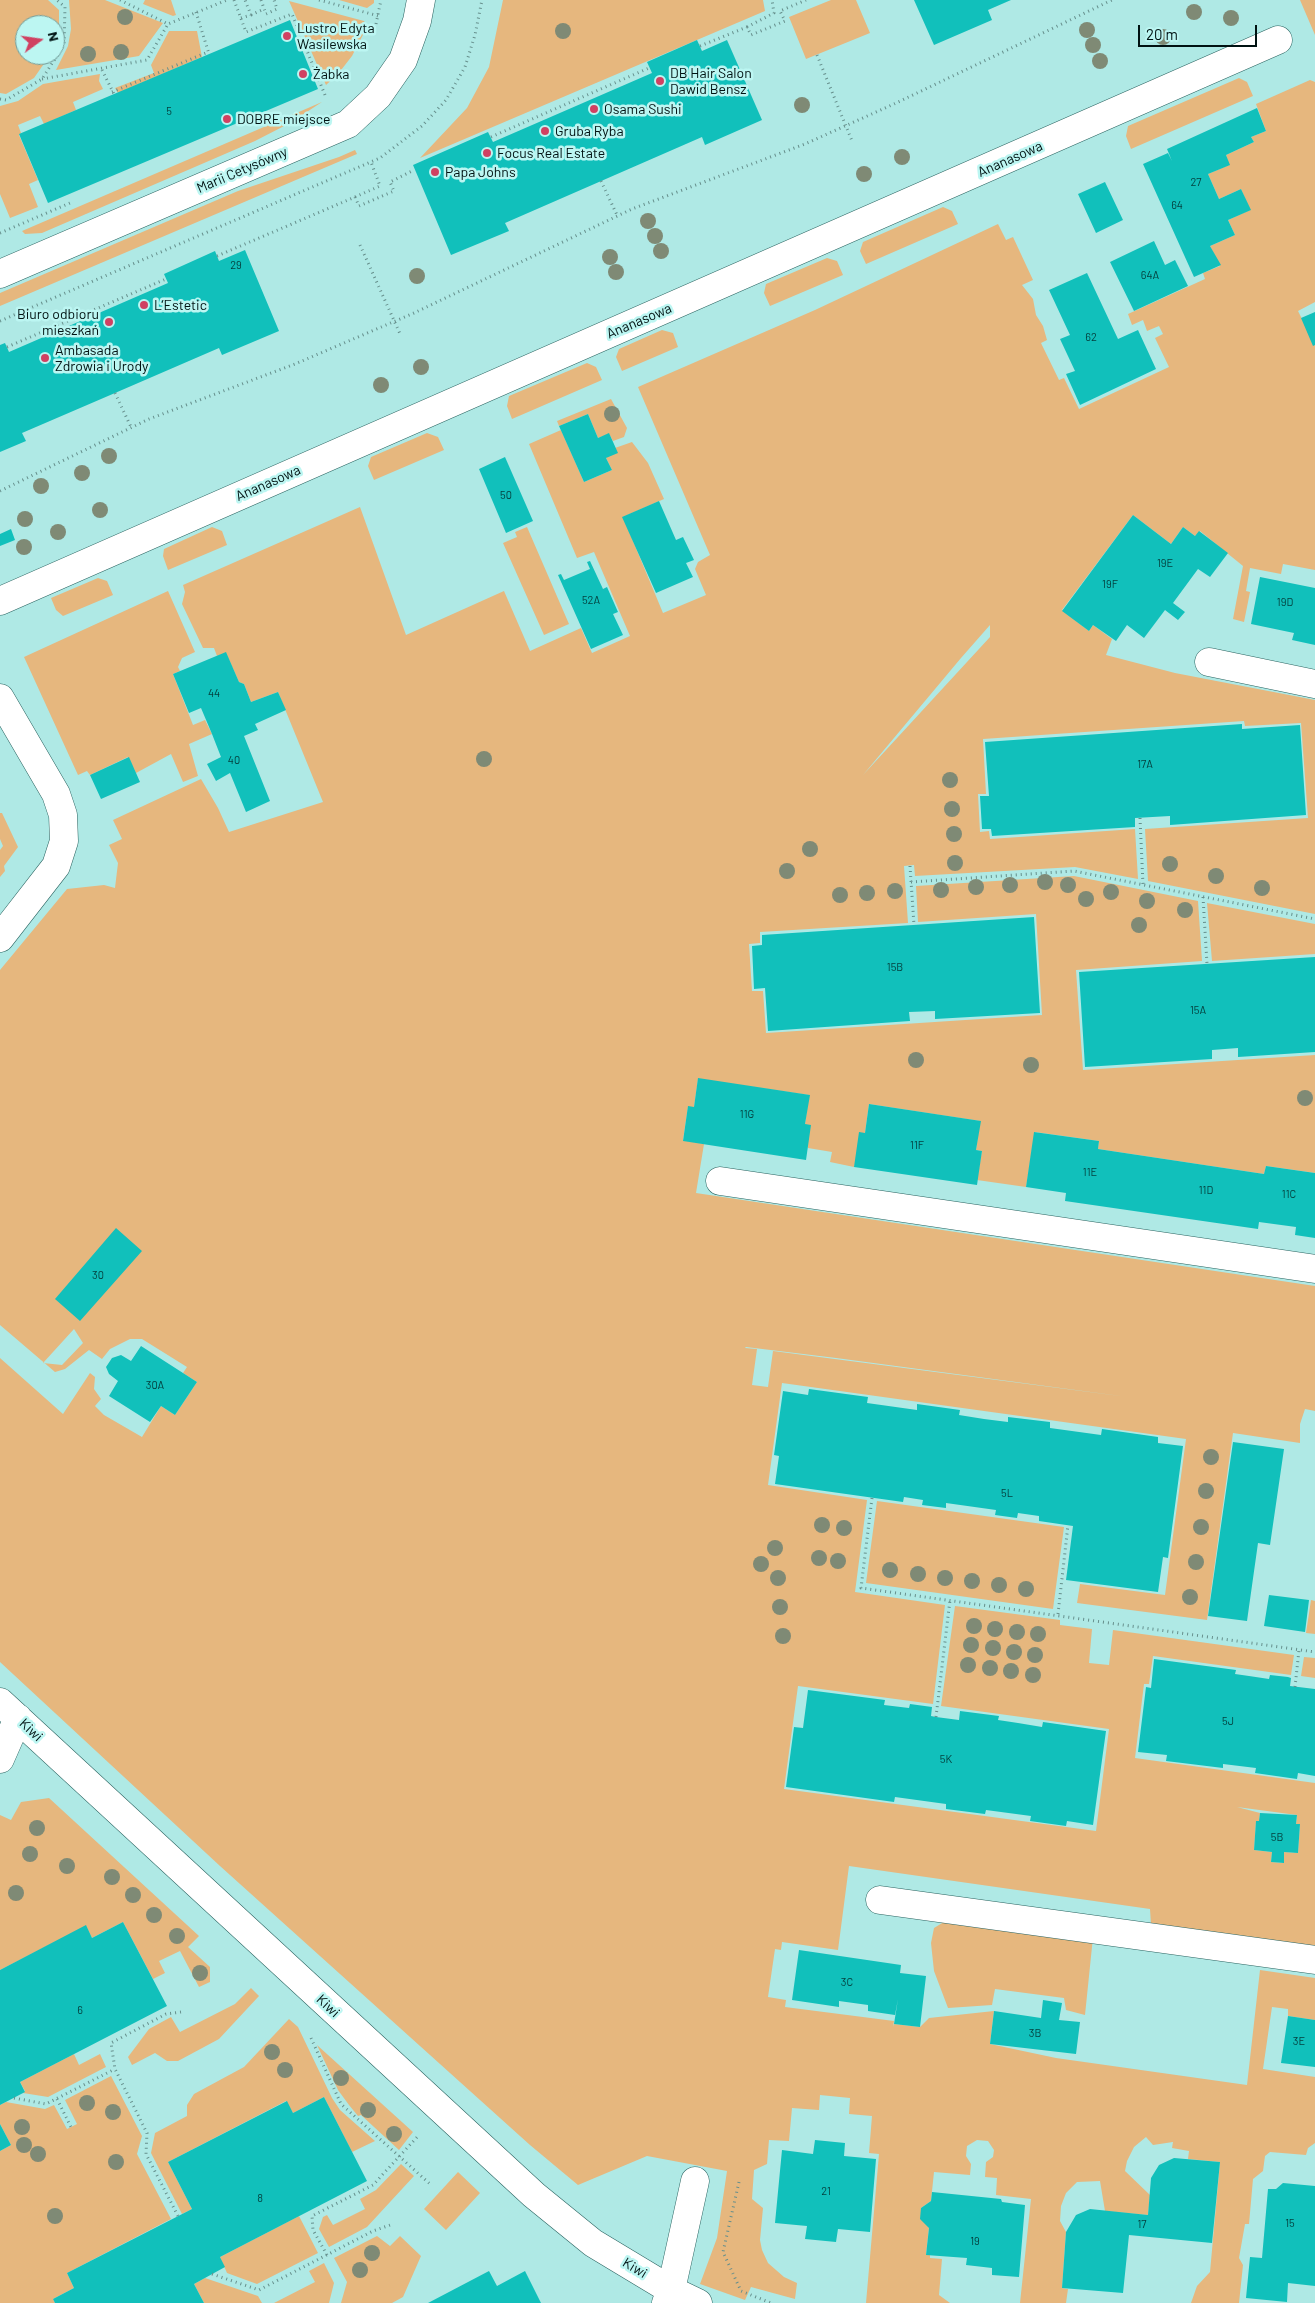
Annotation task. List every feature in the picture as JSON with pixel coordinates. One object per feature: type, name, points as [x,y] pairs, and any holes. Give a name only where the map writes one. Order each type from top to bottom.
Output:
[{"type":"street","name":"Marii Cetysówny","points":[[0,274],[348,124],[378,96],[402,60],[418,21],[421,0]]},
{"type":"street","name":"Ananasowa","points":[[0,601],[1278,40]]},
{"type":"street","points":[[1210,662],[1315,684]]},
{"type":"street","points":[[0,698],[56,794],[63,815],[64,841],[56,866],[0,938]]},
{"type":"street","points":[[720,1182],[1315,1269]]},
{"type":"street","points":[[0,1759],[9,1710]]},
{"type":"street","name":"Kiwi","points":[[9,1710],[534,2195],[593,2243],[669,2296],[698,2303]]},
{"type":"street","points":[[880,1900],[1315,1960]]},
{"type":"street","points":[[669,2296],[694,2181]]},
{"type":"path","points":[[42,79],[64,44],[65,7],[57,0]]},
{"type":"path","points":[[120,0],[168,24]]},
{"type":"path","points":[[0,98],[6,100],[42,79],[102,70],[147,60],[168,24],[227,0]]},
{"type":"path","points":[[234,0],[246,32],[292,14],[325,95]]},
{"type":"path","points":[[245,0],[251,15]]},
{"type":"path","points":[[261,0],[266,14],[277,10],[274,0]]},
{"type":"path","points":[[319,0],[379,16]]},
{"type":"path","points":[[374,31],[379,16],[381,0]]},
{"type":"path","points":[[700,46],[774,13],[772,0]]},
{"type":"path","points":[[747,26],[751,35],[785,20],[780,11],[806,0]]},
{"type":"path","points":[[1100,0],[1102,4]]},
{"type":"path","points":[[0,491],[132,427],[295,364],[395,321],[617,216],[846,126],[1112,0]]},
{"type":"path","points":[[241,18],[264,9]]},
{"type":"path","points":[[102,70],[113,93],[209,53],[196,12]]},
{"type":"path","points":[[817,55],[852,141]]},
{"type":"path","points":[[491,137],[649,68]]},
{"type":"path","points":[[320,97],[330,92]]},
{"type":"path","points":[[217,256],[380,186],[371,162]]},
{"type":"path","points":[[355,196],[359,206],[394,191],[390,182],[414,170]]},
{"type":"path","points":[[601,181],[617,216]]},
{"type":"path","points":[[360,245],[401,336]]},
{"type":"path","points":[[7,347],[166,278]]},
{"type":"path","points":[[115,393],[132,427]]},
{"type":"path","points":[[1140,818],[1143,885]]},
{"type":"path","points":[[910,866],[914,925]]},
{"type":"path","points":[[911,882],[1074,871],[1315,919]]},
{"type":"path","points":[[1202,897],[1207,964]]},
{"type":"path","points":[[872,1498],[861,1588],[1058,1614],[1067,1618],[1315,1652]]},
{"type":"path","points":[[1058,1614],[1068,1525]]},
{"type":"path","points":[[936,1716],[950,1600]]},
{"type":"path","points":[[1295,1686],[1300,1650]]},
{"type":"path","points":[[111,2042],[166,2014],[181,2012]]},
{"type":"path","points":[[309,2034],[341,2104],[430,2184]]},
{"type":"path","points":[[108,2036],[111,2042],[115,2069],[147,2132],[146,2154],[178,2216]]},
{"type":"path","points":[[14,2098],[46,2104],[115,2069]]},
{"type":"path","points":[[57,2099],[71,2127]]},
{"type":"path","points":[[312,2216],[373,2185],[421,2132]]},
{"type":"path","points":[[739,2182],[723,2252],[741,2292],[771,2303]]},
{"type":"path","points":[[309,2211],[312,2216],[314,2230],[327,2255]]},
{"type":"path","points":[[212,2274],[259,2290],[373,2231],[392,2224]]},
{"type":"shaded area","points":[[0,0],[48,0],[59,10],[59,15],[15,15],[15,65],[43,65],[34,78],[6,94],[0,93]]},
{"type":"shaded area","points":[[69,0],[105,0],[163,23],[139,56],[56,70],[58,65],[65,65],[65,52],[71,29]]},
{"type":"shaded area","points":[[145,0],[171,0],[176,15],[173,16],[143,4]]},
{"type":"shaded area","points":[[339,0],[374,0],[374,3],[367,8]]},
{"type":"shaded area","points":[[503,0],[763,0],[765,11],[420,158],[467,108],[489,67]]},
{"type":"shaded area","points":[[831,0],[856,0],[870,33],[806,59],[789,17]]},
{"type":"shaded area","points":[[1300,0],[1315,0],[1315,35]]},
{"type":"shaded area","points":[[289,1],[364,21],[367,27],[352,56],[338,74],[326,85]]},
{"type":"shaded area","points":[[169,31],[197,31],[202,57],[118,93],[115,88],[154,73],[151,65]]},
{"type":"shaded area","points":[[100,74],[99,81],[103,89],[73,102],[76,110],[44,124],[40,116],[18,125],[21,133],[19,135],[38,180],[29,184],[38,207],[10,218],[0,194],[0,106],[18,101],[43,84]]},
{"type":"shaded area","points":[[1239,78],[1247,82],[1253,96],[1131,149],[1126,136],[1128,126]]},
{"type":"shaded area","points":[[1310,80],[1315,82],[1315,302],[1298,311],[1315,345],[1315,570],[1283,564],[1281,574],[1250,568],[1246,591],[1250,592],[1244,622],[1233,619],[1243,566],[1200,531],[1195,536],[1183,527],[1171,544],[1133,515],[1062,610],[1089,631],[1093,625],[1112,639],[1106,655],[1175,673],[1315,700],[1315,914],[1148,881],[1145,829],[1308,818],[1301,723],[1245,726],[1244,721],[983,739],[986,794],[978,794],[980,832],[989,831],[990,839],[1135,829],[1138,879],[1075,867],[915,876],[914,865],[904,866],[908,923],[760,932],[760,943],[749,944],[752,991],[763,991],[766,1033],[1042,1015],[1036,914],[918,922],[916,886],[1074,876],[1198,901],[1202,961],[1076,970],[1083,1070],[1315,1055],[1315,1173],[1266,1166],[1264,1174],[1098,1149],[1099,1141],[1035,1132],[1026,1187],[977,1180],[982,1151],[976,1150],[980,1121],[869,1104],[865,1133],[854,1167],[830,1162],[832,1152],[808,1148],[805,1124],[809,1095],[698,1079],[694,1107],[688,1107],[683,1140],[704,1144],[696,1193],[1315,1286],[1315,1411],[1305,1409],[1300,1424],[1300,1443],[1233,1433],[1207,1620],[1077,1603],[1080,1584],[1165,1595],[1186,1439],[782,1383],[768,1485],[867,1500],[855,1592],[945,1605],[933,1704],[798,1686],[784,1789],[1096,1831],[1109,1729],[941,1706],[955,1606],[1060,1620],[1060,1625],[1092,1629],[1089,1663],[1109,1665],[1113,1630],[1294,1655],[1291,1675],[1153,1656],[1149,1684],[1144,1684],[1135,1758],[1315,1783],[1315,1950],[1151,1925],[1150,1909],[849,1866],[838,1950],[782,1942],[781,1950],[775,1949],[768,1997],[786,2000],[785,2007],[894,2021],[893,2027],[894,2024],[920,2027],[929,2018],[994,2011],[990,2044],[1056,2058],[1247,2085],[1260,1970],[1315,1978],[1315,2020],[1288,2016],[1288,2009],[1272,2007],[1263,2069],[1315,2077],[1315,2143],[1308,2148],[1306,2155],[1270,2152],[1265,2156],[1263,2171],[1253,2179],[1249,2224],[1245,2224],[1239,2258],[1243,2265],[1239,2303],[1191,2303],[1197,2286],[1210,2272],[1220,2162],[1188,2159],[1189,2151],[1172,2148],[1173,2142],[1153,2145],[1146,2137],[1134,2147],[1127,2161],[1125,2171],[1150,2195],[1148,2215],[1105,2211],[1100,2181],[1077,2182],[1066,2193],[1061,2206],[1060,2221],[1066,2232],[1062,2288],[1068,2289],[1066,2303],[1020,2303],[1031,2199],[996,2195],[997,2178],[985,2177],[986,2162],[993,2157],[994,2150],[988,2141],[977,2140],[967,2146],[966,2156],[971,2164],[970,2175],[934,2172],[931,2201],[921,2208],[929,2228],[926,2254],[930,2254],[930,2258],[942,2259],[939,2295],[950,2303],[866,2303],[879,2154],[869,2153],[872,2116],[849,2114],[850,2098],[820,2095],[819,2110],[792,2108],[789,2141],[769,2140],[767,2164],[754,2170],[752,2199],[763,2208],[760,2240],[762,2250],[768,2263],[784,2277],[797,2283],[795,2299],[751,2287],[745,2300],[700,2284],[717,2238],[727,2171],[647,2156],[578,2185],[530,2145],[220,1866],[0,1662],[0,1358],[63,1414],[90,1373],[95,1377],[94,1389],[101,1399],[95,1406],[104,1415],[142,1437],[161,1406],[175,1415],[197,1382],[183,1373],[187,1367],[142,1339],[130,1339],[110,1349],[102,1359],[89,1350],[65,1369],[55,1372],[45,1363],[62,1365],[83,1343],[74,1329],[44,1362],[0,1325],[0,970],[67,889],[104,885],[115,888],[118,863],[109,845],[122,839],[113,820],[201,779],[229,832],[323,802],[278,692],[251,702],[244,684],[239,682],[226,653],[217,656],[214,648],[203,648],[182,604],[185,592],[183,585],[360,507],[406,635],[504,591],[530,651],[581,628],[592,653],[630,636],[594,552],[577,558],[529,444],[561,430],[584,482],[612,470],[606,458],[615,448],[632,442],[648,463],[664,499],[623,517],[663,613],[706,595],[695,569],[698,562],[710,555],[638,387],[815,310],[998,224],[1006,240],[1013,237],[1033,280],[1022,285],[1033,299],[1036,315],[1043,326],[1047,340],[1041,343],[1059,380],[1064,378],[1079,409],[1169,367],[1155,338],[1163,334],[1159,326],[1147,331],[1143,320],[1132,325],[1128,314],[1205,279],[1203,273],[1220,266],[1210,246],[1235,235],[1228,220],[1250,210],[1241,189],[1219,199],[1208,174],[1229,165],[1226,155],[1254,142],[1251,137],[1266,131],[1256,104]],"holes":[[[990,625],[990,637],[863,775]],[[746,1347],[836,1358],[1128,1397],[773,1351],[768,1387],[752,1385],[757,1349]],[[1237,1807],[1297,1815],[1296,1824],[1300,1824],[1298,1853],[1284,1852],[1283,1863],[1271,1862],[1272,1852],[1254,1850],[1256,1822],[1259,1821],[1260,1813]]]},
{"type":"shaded area","points":[[322,102],[290,123],[255,141],[42,233],[25,234],[22,231]]},
{"type":"shaded area","points":[[355,150],[357,154],[0,306],[0,293],[238,191]]},
{"type":"shaded area","points":[[943,207],[952,211],[958,224],[866,264],[860,251],[863,242]]},
{"type":"shaded area","points":[[827,258],[837,261],[843,275],[770,306],[764,293],[766,284]]},
{"type":"shaded area","points":[[662,330],[673,333],[678,347],[622,371],[616,357],[619,349]]},
{"type":"shaded area","points":[[587,363],[596,367],[602,380],[512,419],[507,406],[509,396]]},
{"type":"shaded area","points":[[611,399],[627,428],[624,437],[613,441],[609,434],[598,438],[588,414],[559,426],[557,421]]},
{"type":"shaded area","points":[[427,433],[438,437],[444,450],[374,480],[368,466],[371,457]]},
{"type":"shaded area","points":[[212,527],[222,531],[227,545],[168,570],[163,556],[164,549]]},
{"type":"shaded area","points":[[527,527],[569,624],[544,635],[503,543],[517,537],[515,532]]},
{"type":"shaded area","points":[[98,578],[107,581],[113,595],[63,616],[56,610],[51,598]]},
{"type":"shaded area","points":[[168,591],[195,652],[182,658],[178,667],[180,671],[173,674],[193,725],[205,720],[212,734],[189,744],[198,776],[183,782],[171,754],[136,773],[128,757],[90,775],[87,771],[78,775],[24,657]]},
{"type":"shaded area","points":[[0,813],[2,813],[18,847],[4,866],[5,871],[0,877],[0,850],[3,846],[0,839]]},
{"type":"shaded area","points":[[1207,903],[1315,924],[1315,954],[1212,961]]},
{"type":"shaded area","points":[[877,1501],[1064,1527],[1053,1609],[866,1583]]},
{"type":"shaded area","points":[[1311,1600],[1315,1601],[1315,1634],[1306,1633]]},
{"type":"shaded area","points":[[1304,1657],[1315,1658],[1315,1678],[1301,1676]]},
{"type":"shaded area","points":[[49,1798],[199,1936],[188,1947],[210,1967],[210,1982],[199,1987],[180,1951],[159,1961],[165,1973],[153,1979],[123,1922],[92,1938],[86,1926],[0,1970],[0,1815],[11,1820],[21,1802]]},
{"type":"shaded area","points":[[952,1917],[1093,1937],[1085,2015],[1066,2010],[1064,1998],[995,1989],[992,2005],[948,2008],[934,1971],[931,1943],[934,1928]]},
{"type":"shaded area","points":[[251,1988],[259,1996],[219,2039],[178,2061],[167,2061],[155,2053],[132,2065],[128,2057],[149,2029],[171,2017],[180,2032],[235,2004]]},
{"type":"shaded area","points":[[289,2019],[298,2027],[332,2098],[340,2110],[375,2141],[352,2152],[324,2097],[293,2113],[286,2101],[168,2162],[192,2209],[182,2214],[151,2153],[155,2133],[187,2116],[187,2105],[194,2094],[244,2067]]},
{"type":"shaded area","points":[[317,2045],[413,2132],[399,2150],[361,2115],[358,2116],[349,2105],[338,2090]]},
{"type":"shaded area","points":[[74,2054],[79,2065],[100,2054],[106,2067],[48,2097],[23,2093],[25,2091],[20,2082]]},
{"type":"shaded area","points":[[111,2076],[142,2136],[137,2154],[171,2219],[67,2273],[74,2288],[53,2299],[55,2303],[0,2303],[0,2151],[11,2145],[0,2124],[0,2105],[6,2102],[45,2109],[54,2105],[67,2129],[77,2124],[65,2100]]},
{"type":"shaded area","points":[[401,2164],[414,2176],[367,2227],[329,2247],[319,2229],[323,2217],[327,2215],[333,2225],[365,2209],[360,2199],[376,2190]]},
{"type":"shaded area","points":[[458,2172],[480,2193],[446,2230],[424,2209]]},
{"type":"shaded area","points":[[299,2216],[318,2253],[257,2284],[227,2273],[220,2257]]},
{"type":"shaded area","points":[[377,2236],[390,2246],[400,2236],[421,2256],[403,2297],[392,2303],[341,2303],[347,2282],[334,2258]]},
{"type":"shaded area","points":[[324,2263],[334,2283],[329,2303],[274,2303],[315,2282],[309,2271]]},
{"type":"shaded area","points":[[205,2278],[258,2296],[262,2303],[204,2303],[194,2284]]},
{"type":"building","points":[[914,0],[1011,0],[988,10],[992,20],[934,45]]},
{"type":"building","points":[[290,20],[318,89],[48,203],[19,134]]},
{"type":"building","points":[[697,40],[702,51],[727,40],[762,120],[705,145],[702,137],[505,223],[509,231],[451,255],[413,165],[488,132],[493,142],[652,73],[647,62]]},
{"type":"building","points":[[1257,108],[1266,131],[1251,137],[1254,142],[1226,155],[1230,165],[1208,174],[1219,199],[1241,189],[1251,210],[1228,220],[1235,235],[1210,246],[1221,265],[1194,277],[1143,164],[1168,153],[1172,161],[1167,149]]},
{"type":"building","points":[[1105,182],[1123,220],[1096,233],[1078,194]]},
{"type":"building","points":[[1154,241],[1165,265],[1175,260],[1188,286],[1134,311],[1110,262]]},
{"type":"building","points":[[245,250],[279,331],[222,355],[219,348],[22,433],[26,441],[0,452],[0,345],[5,343],[9,352],[168,283],[164,274],[215,251],[219,261]]},
{"type":"building","points":[[1087,273],[1118,339],[1138,330],[1156,369],[1080,405],[1066,374],[1075,371],[1060,339],[1070,335],[1049,290]]},
{"type":"building","points":[[1315,312],[1315,345],[1313,346],[1301,318]]},
{"type":"building","points":[[588,414],[598,438],[609,433],[618,453],[606,458],[612,470],[584,482],[559,426]]},
{"type":"building","points":[[505,457],[533,521],[506,533],[479,469]]},
{"type":"building","points":[[659,501],[676,540],[683,537],[694,560],[686,563],[693,577],[656,593],[622,517]]},
{"type":"building","points":[[1133,515],[1171,544],[1183,527],[1195,536],[1199,531],[1228,553],[1210,577],[1198,569],[1173,603],[1185,612],[1178,620],[1165,610],[1144,638],[1127,625],[1116,641],[1093,625],[1089,631],[1062,611]]},
{"type":"building","points":[[11,529],[15,540],[0,546],[0,534]]},
{"type":"building","points":[[590,561],[603,589],[607,587],[618,612],[613,614],[623,635],[591,649],[558,575],[561,574],[564,580],[590,569],[587,562]]},
{"type":"building","points":[[1260,577],[1315,588],[1315,645],[1292,640],[1294,633],[1251,624]]},
{"type":"building","points":[[226,652],[239,682],[244,684],[251,702],[278,692],[286,710],[255,724],[258,730],[244,736],[270,801],[246,812],[230,773],[216,781],[207,764],[221,757],[201,708],[189,713],[173,674]]},
{"type":"building","points":[[1242,724],[1242,729],[1300,725],[1306,815],[1170,825],[1170,816],[1135,818],[1135,827],[992,836],[991,829],[982,829],[980,796],[989,796],[985,742]]},
{"type":"building","points":[[129,757],[140,782],[101,799],[90,775]]},
{"type":"building","points":[[1034,917],[1040,1013],[935,1019],[935,1011],[909,1012],[910,1021],[768,1031],[765,988],[754,989],[752,946],[762,945],[762,935]]},
{"type":"building","points":[[1315,957],[1315,1052],[1238,1057],[1238,1048],[1212,1050],[1212,1059],[1085,1067],[1079,972]]},
{"type":"building","points":[[698,1078],[810,1095],[805,1124],[811,1125],[806,1160],[683,1141],[688,1106],[694,1107]]},
{"type":"building","points":[[869,1104],[981,1121],[976,1150],[982,1151],[977,1185],[854,1167],[859,1132],[865,1133]]},
{"type":"building","points":[[1034,1132],[1099,1141],[1098,1149],[1264,1174],[1266,1166],[1315,1173],[1315,1238],[1295,1235],[1296,1227],[1259,1222],[1258,1229],[1065,1201],[1066,1193],[1026,1187]]},
{"type":"building","points":[[116,1228],[142,1251],[80,1321],[55,1299]]},
{"type":"building","points":[[141,1346],[197,1382],[175,1415],[161,1406],[150,1422],[109,1396],[118,1381],[109,1374],[106,1367],[112,1358],[121,1355],[131,1361]]},
{"type":"building","points":[[809,1389],[868,1397],[867,1403],[917,1410],[917,1404],[960,1410],[959,1415],[984,1419],[1008,1422],[1008,1417],[1050,1422],[1050,1428],[1101,1435],[1102,1429],[1158,1437],[1158,1443],[1183,1446],[1168,1558],[1163,1557],[1158,1592],[1066,1580],[1073,1526],[1039,1521],[1039,1516],[1018,1513],[1017,1518],[995,1515],[996,1510],[946,1503],[946,1508],[922,1505],[923,1500],[904,1497],[903,1502],[775,1484],[779,1456],[774,1455],[783,1391],[808,1395]]},
{"type":"building","points":[[1233,1442],[1284,1449],[1270,1545],[1258,1543],[1247,1621],[1208,1616]]},
{"type":"building","points":[[1269,1595],[1309,1600],[1305,1632],[1264,1626]]},
{"type":"building","points":[[1154,1659],[1236,1670],[1235,1674],[1269,1679],[1270,1675],[1288,1677],[1291,1678],[1290,1686],[1315,1689],[1315,1776],[1298,1773],[1297,1779],[1255,1773],[1256,1768],[1223,1764],[1223,1768],[1166,1761],[1167,1755],[1138,1752],[1146,1687],[1151,1688]]},
{"type":"building","points":[[808,1690],[885,1700],[884,1705],[909,1708],[910,1704],[932,1707],[931,1716],[936,1717],[959,1720],[960,1711],[999,1716],[998,1720],[1042,1727],[1043,1722],[1106,1731],[1093,1825],[1067,1821],[1066,1826],[1030,1821],[1031,1816],[986,1810],[985,1814],[946,1809],[946,1804],[895,1797],[894,1802],[786,1787],[794,1727],[803,1728]]},
{"type":"building","points":[[1260,1813],[1297,1815],[1296,1824],[1300,1824],[1298,1853],[1284,1852],[1284,1863],[1271,1862],[1272,1852],[1254,1850],[1256,1821],[1259,1821]]},
{"type":"building","points":[[123,1922],[167,2006],[20,2082],[25,2092],[0,2105],[0,1970],[86,1925],[92,1938]]},
{"type":"building","points":[[799,1950],[901,1965],[900,1973],[926,1976],[920,2027],[894,2024],[898,1999],[895,2015],[868,2011],[868,2005],[839,2001],[839,2007],[792,2000]]},
{"type":"building","points":[[1043,2000],[1062,2003],[1059,2020],[1080,2022],[1076,2054],[990,2044],[994,2011],[1041,2018]]},
{"type":"building","points":[[1288,2016],[1315,2020],[1315,2067],[1281,2063]]},
{"type":"building","points":[[324,2097],[367,2181],[220,2257],[225,2267],[194,2284],[204,2303],[55,2303],[53,2299],[74,2288],[67,2273],[192,2209],[168,2162],[287,2101],[293,2113]]},
{"type":"building","points":[[0,2124],[11,2145],[0,2151]]},
{"type":"building","points":[[815,2140],[845,2143],[844,2156],[876,2159],[870,2232],[838,2229],[836,2242],[805,2239],[807,2226],[775,2223],[782,2150],[813,2154]]},
{"type":"building","points":[[1174,2158],[1220,2162],[1212,2243],[1129,2235],[1123,2293],[1062,2288],[1066,2232],[1076,2215],[1090,2209],[1148,2215],[1151,2178],[1159,2165]]},
{"type":"building","points":[[1283,2183],[1315,2186],[1315,2286],[1288,2283],[1287,2302],[1246,2298],[1250,2257],[1262,2258],[1268,2189],[1276,2189]]},
{"type":"building","points":[[932,2192],[1001,2199],[1002,2202],[1025,2205],[1019,2277],[992,2275],[992,2268],[966,2265],[967,2258],[926,2255],[929,2228],[920,2219],[921,2208],[931,2201]]},
{"type":"building","points":[[489,2271],[497,2286],[525,2271],[541,2303],[428,2303]]},
{"type":"place","name":"Lustro Edyta Wasilewska","points":[[287,36]]},
{"type":"place","name":"Żabka","points":[[303,74]]},
{"type":"place","name":"DB Hair Salon Dawid Bensz","points":[[660,81]]},
{"type":"place","name":"Osama Sushi","points":[[594,109]]},
{"type":"place","name":"DOBRE miejsce","points":[[227,119]]},
{"type":"place","name":"Gruba Ryba","points":[[545,131]]},
{"type":"place","name":"Focus Real Estate","points":[[487,153]]},
{"type":"place","name":"Papa Johns","points":[[435,172]]},
{"type":"place","name":"L’Estetic","points":[[144,305]]},
{"type":"place","name":"Biuro odbioru mieszkań","points":[[109,322]]},
{"type":"place","name":"Ambasada Zdrowia i Urody","points":[[45,358]]}]
